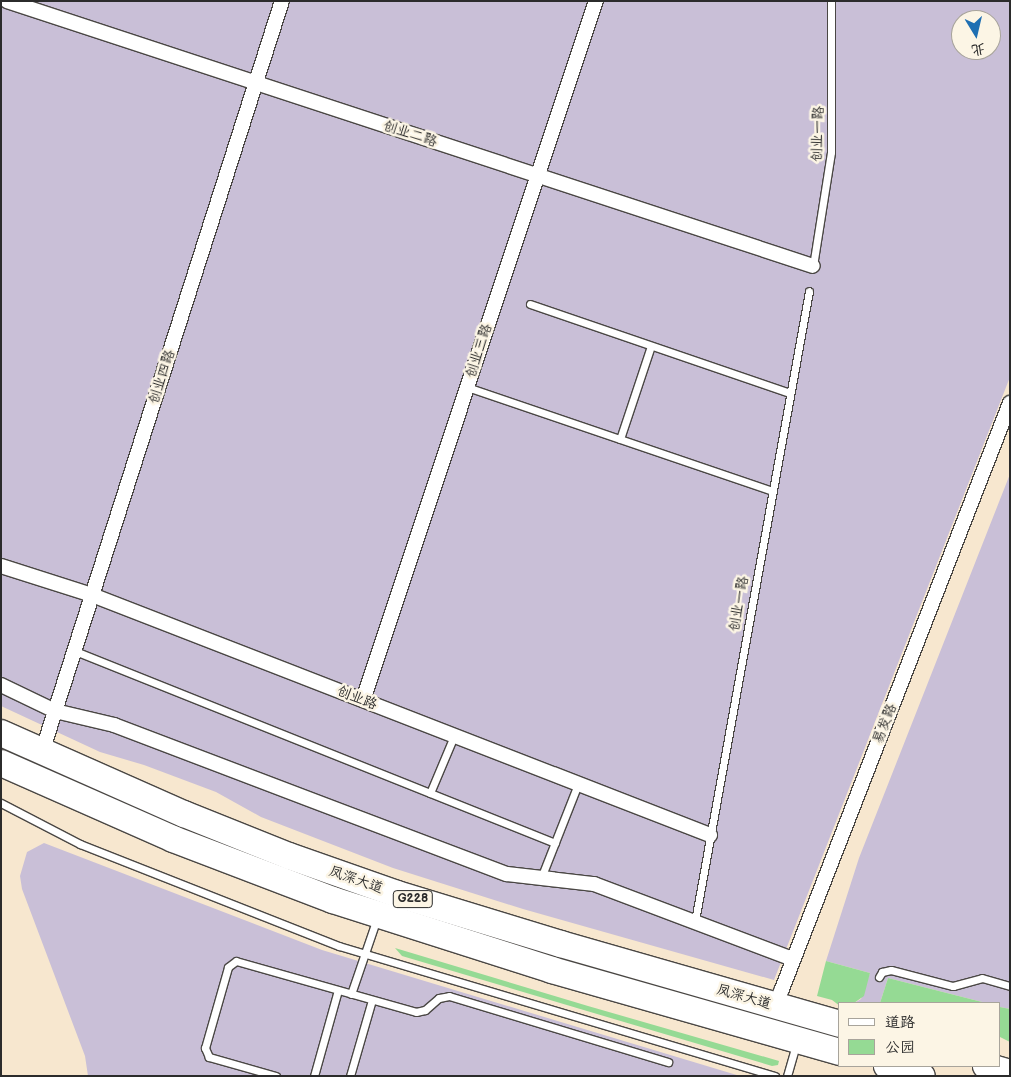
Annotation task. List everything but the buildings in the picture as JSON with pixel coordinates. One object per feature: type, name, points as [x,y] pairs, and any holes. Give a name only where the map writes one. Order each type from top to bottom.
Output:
[{"type":"highway","name":"凤深大道","points":[[1,733],[201,822],[397,894],[562,944],[838,1023]]},
{"type":"highway","name":"凤深大道","points":[[1,763],[173,839],[279,881],[378,915],[552,970],[838,1051]]},
{"type":"highway","points":[[884,1067],[922,1076]]},
{"type":"highway","points":[[990,1067],[1010,1072]]},
{"type":"street","name":"创业二路","points":[[7,1],[813,266]]},
{"type":"street","name":"创业四路","points":[[42,752],[282,1]]},
{"type":"street","name":"创业三路","points":[[363,700],[596,1]]},
{"type":"street","name":"易发路","points":[[775,1006],[1010,403]]},
{"type":"street","name":"创业路","points":[[1,566],[92,595],[710,835]]},
{"type":"street","points":[[1,685],[55,711],[114,725],[507,874],[594,884],[793,959]]},
{"type":"street","points":[[775,1006],[798,1040]]},
{"type":"lane","name":"创业一路","points":[[813,266],[831,152],[831,1]]},
{"type":"lane","name":"创业一路","points":[[694,921],[809,291]]},
{"type":"lane","points":[[530,304],[790,393]]},
{"type":"lane","points":[[620,439],[651,346]]},
{"type":"lane","points":[[467,387],[772,491]]},
{"type":"lane","points":[[75,651],[555,843]]},
{"type":"lane","points":[[430,793],[454,736]]},
{"type":"lane","points":[[541,878],[578,784]]},
{"type":"lane","points":[[1,803],[80,844],[339,946],[775,1076]]},
{"type":"lane","points":[[351,994],[378,915]]},
{"type":"lane","points":[[276,1076],[209,1057],[205,1048],[228,966],[236,961],[416,1012],[425,1010],[439,998],[448,996],[668,1062]]},
{"type":"lane","points":[[879,977],[882,972],[891,970],[953,986],[982,978],[1010,986]]},
{"type":"lane","points":[[314,1076],[338,990]]},
{"type":"lane","points":[[350,1076],[372,1000]]},
{"type":"lane","points":[[787,1076],[798,1040]]},
{"type":"shaded area","points":[[1,1],[1010,1],[1010,377],[774,980],[523,909],[393,868],[261,817],[216,792],[144,765],[100,752],[1,706]]},
{"type":"shaded area","points":[[1010,474],[1010,1009],[1001,1007],[1001,1002],[982,1002],[888,978],[880,1002],[856,1002],[861,999],[870,973],[826,961],[859,858]]},
{"type":"shaded area","points":[[44,843],[322,950],[740,1076],[88,1076],[85,1056],[22,889],[20,876],[27,852]]},
{"type":"green space","points":[[395,948],[779,1061],[778,1065],[772,1066],[402,956]]},
{"type":"green space","points":[[826,961],[870,973],[864,996],[855,1002],[838,1002],[838,1004],[832,1000],[817,996]]},
{"type":"green space","points":[[888,978],[982,1002],[880,1002]]},
{"type":"green space","points":[[1001,1007],[1010,1009],[1010,1042],[1001,1038]]}]
